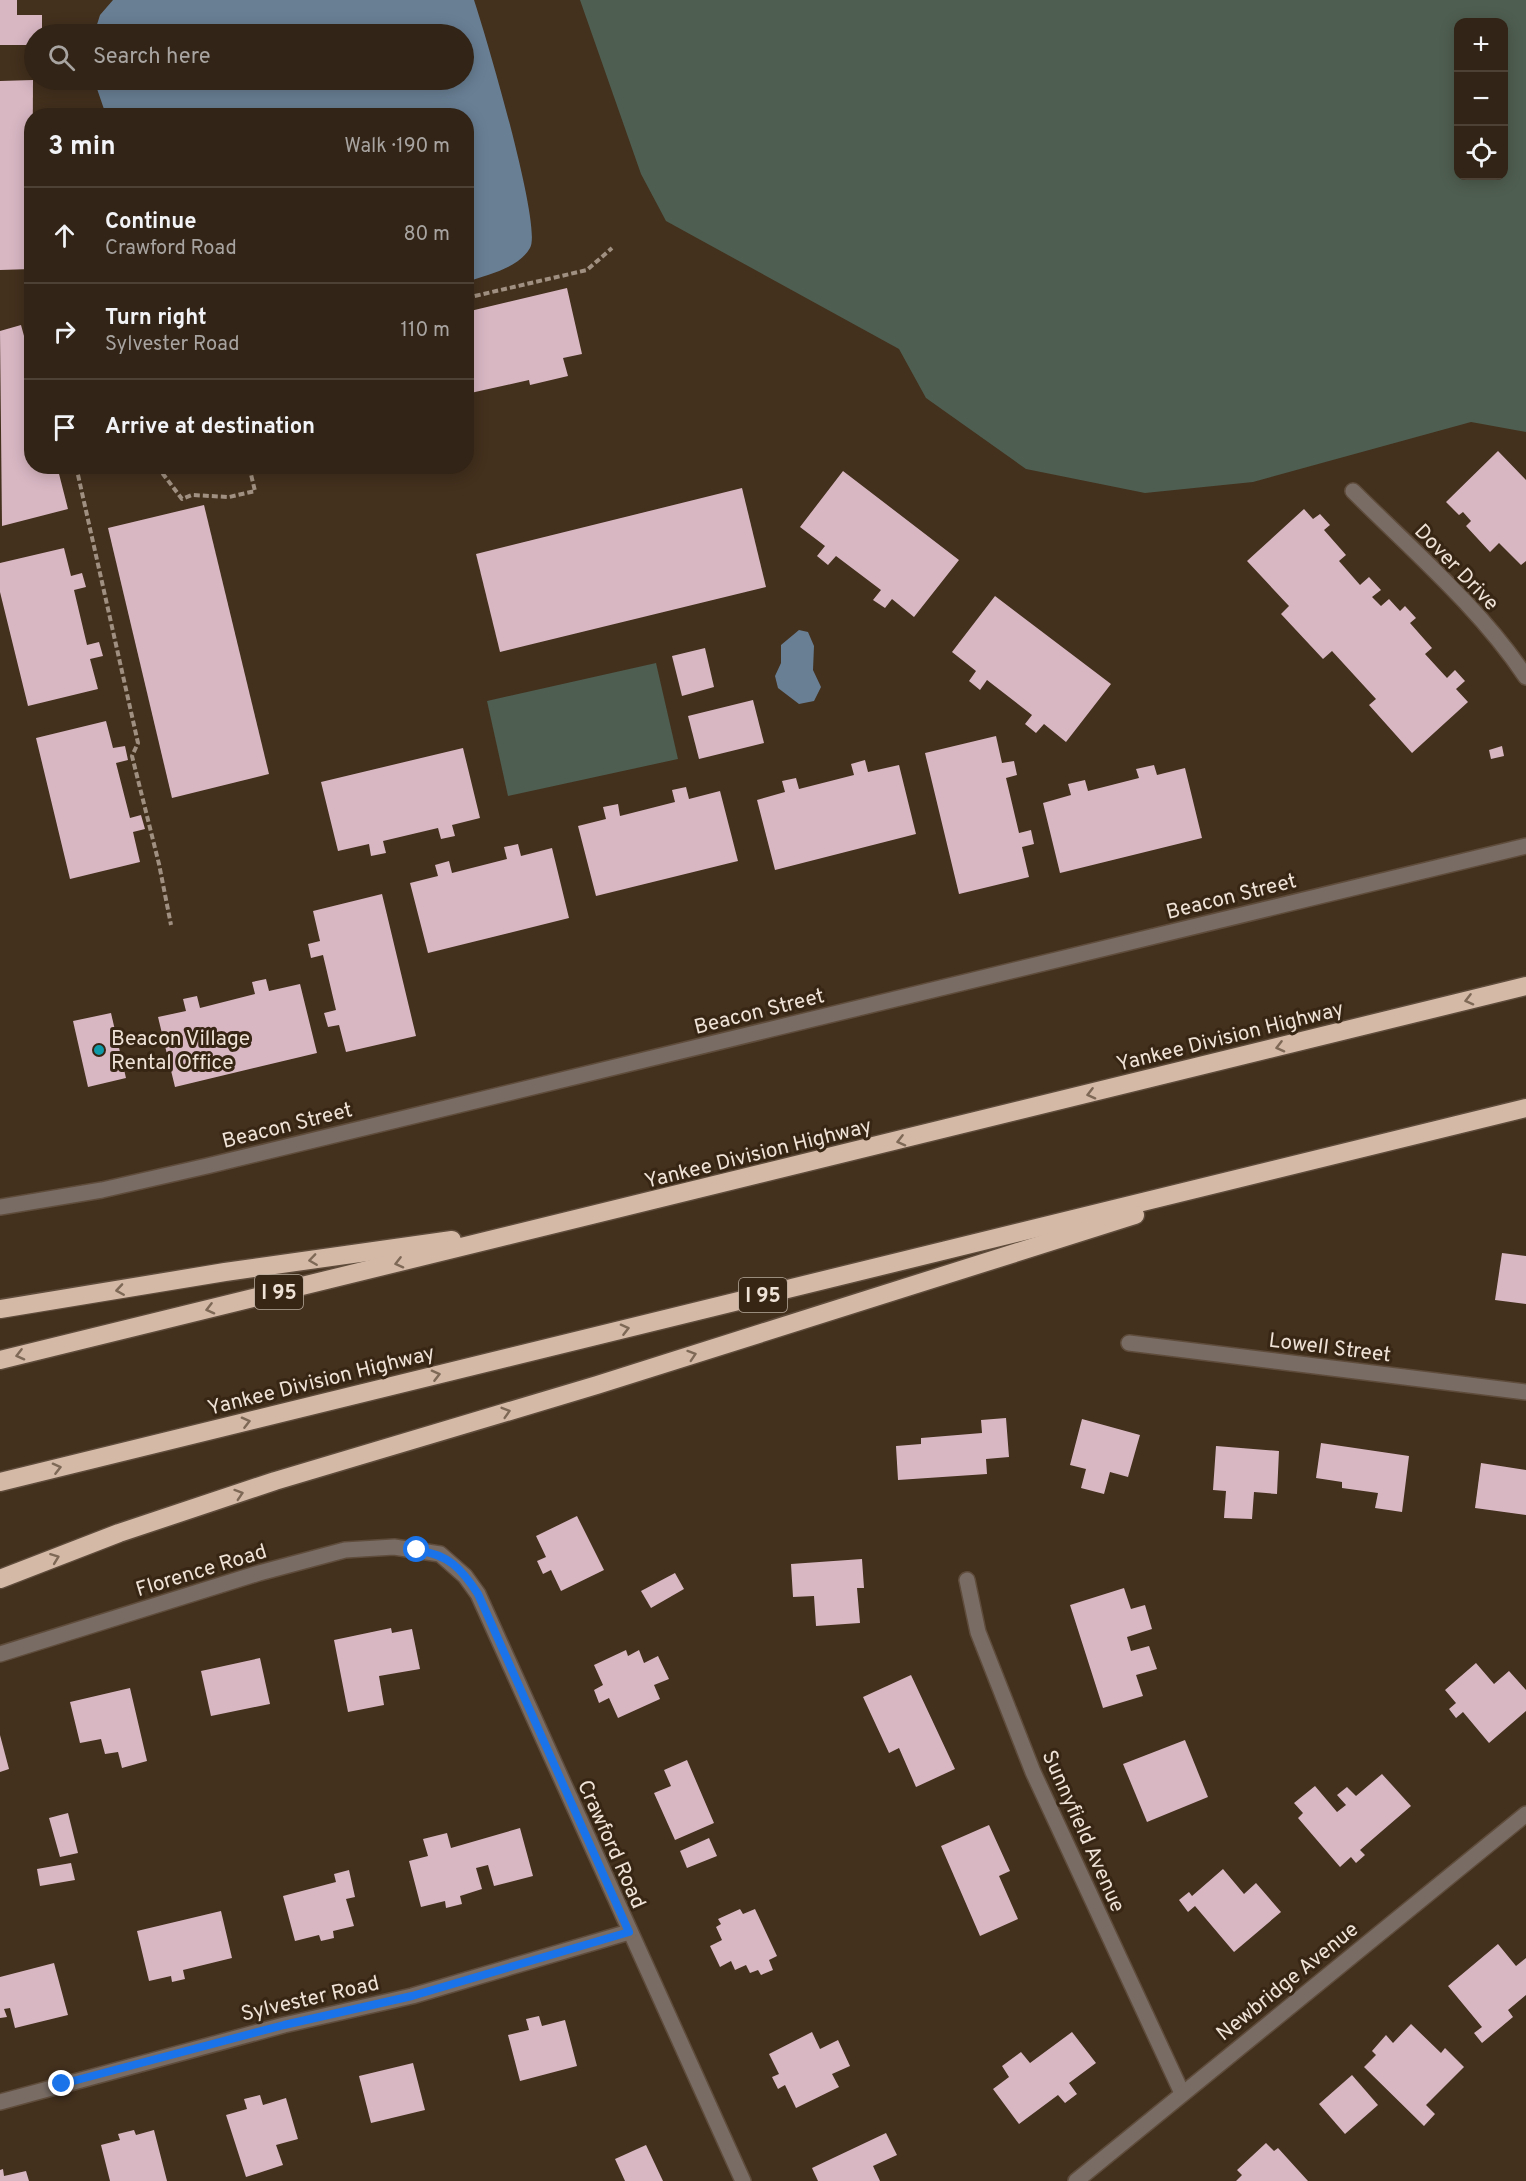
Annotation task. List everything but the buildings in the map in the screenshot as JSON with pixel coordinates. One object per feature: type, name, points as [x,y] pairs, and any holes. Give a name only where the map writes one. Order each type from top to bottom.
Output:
[{"type":"highway","name":"Yankee Division Highway","points":[[0,1360],[1526,986]]},
{"type":"highway","name":"Yankee Division Highway","points":[[0,1482],[1526,1108]]},
{"type":"highway","points":[[0,1579],[119,1533],[275,1482],[597,1385],[1294,1165]]},
{"type":"highway","points":[[0,1309],[225,1272],[558,1224]]},
{"type":"street","name":"Dover Drive","points":[[1353,491],[1467,605],[1508,651],[1526,677]]},
{"type":"street","name":"Beacon Street","points":[[0,1207],[102,1190],[207,1166],[1526,846]]},
{"type":"street","name":"Lowell Street","points":[[1129,1343],[1526,1392]]},
{"type":"street","name":"Florence Road","points":[[0,1654],[259,1573],[345,1550],[394,1547],[417,1550]]},
{"type":"street","name":"Crawford Road","points":[[417,1550],[440,1554],[465,1576],[478,1594],[742,2181]]},
{"type":"street","name":"Sunnyfield Avenue","points":[[967,1580],[978,1632],[1033,1772],[1182,2093]]},
{"type":"street","name":"Newbridge Avenue","points":[[1076,2181],[1526,1814]]},
{"type":"street","name":"Sylvester Road","points":[[0,2102],[284,2025],[412,1996],[629,1932]]},
{"type":"path","points":[[474,296],[587,270],[612,248]]},
{"type":"path","points":[[78,474],[138,743],[132,756],[159,864],[171,924]]},
{"type":"path","points":[[163,474],[182,499],[192,495],[229,497],[255,491],[251,474]]},
{"type":"green space","points":[[580,0],[1526,0],[1526,432],[1471,422],[1253,482],[1145,493],[1026,469],[926,398],[899,349],[666,221],[641,174]]},
{"type":"green space","points":[[656,663],[678,759],[508,796],[487,701]]},
{"type":"water","points":[[113,0],[474,0],[521,169],[532,233],[530,248],[525,255],[510,266],[474,280],[474,108],[104,108],[97,90],[474,90],[474,24],[97,24],[100,15]]},
{"type":"water","points":[[799,630],[808,632],[814,646],[813,670],[821,687],[814,701],[799,704],[778,688],[775,676],[781,663],[781,645]]},
{"type":"place","name":"Beacon Village Rental Office","points":[[99,1050]]},
{"type":"route","points":[[62,2084],[284,2025],[412,1996],[629,1932],[478,1594],[454,1564],[440,1554],[417,1550]]}]
